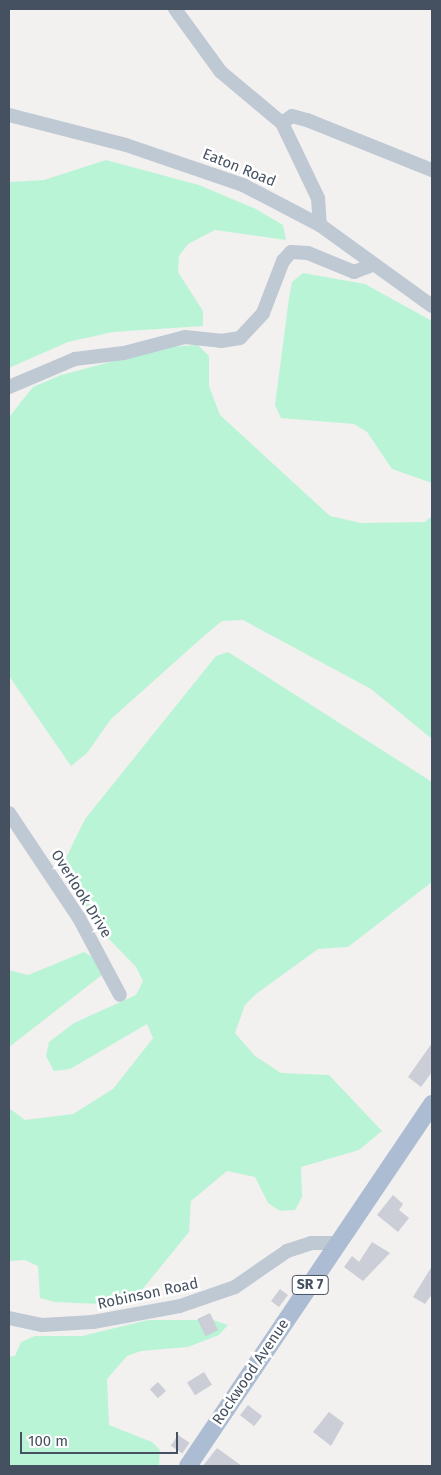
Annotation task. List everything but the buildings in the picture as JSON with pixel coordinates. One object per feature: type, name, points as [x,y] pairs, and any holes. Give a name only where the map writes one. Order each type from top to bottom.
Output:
[{"type":"main road","name":"Rockwood Avenue","points":[[188,1466],[432,1104]]},
{"type":"street","points":[[175,9],[221,72],[282,123],[318,198],[320,224]]},
{"type":"street","name":"Eaton Road","points":[[9,115],[175,160],[243,185],[320,224],[372,265],[432,306]]},
{"type":"street","points":[[282,123],[292,116],[307,120],[432,170]]},
{"type":"street","points":[[9,387],[74,359],[124,353],[185,337],[221,341],[240,338],[263,313],[283,261],[291,252],[308,252],[354,272],[372,265]]},
{"type":"street","name":"Overlook Drive","points":[[9,813],[79,918],[120,995]]},
{"type":"street","name":"Robinson Road","points":[[9,1318],[42,1325],[93,1322],[180,1306],[235,1286],[287,1251],[311,1242],[338,1243]]},
{"type":"green space","points":[[106,160],[199,185],[256,209],[283,225],[286,240],[215,230],[188,244],[179,256],[178,272],[203,311],[203,326],[113,332],[68,342],[9,368],[9,182],[44,180]]},
{"type":"green space","points":[[303,273],[365,284],[432,321],[432,483],[392,469],[367,432],[354,424],[281,418],[275,405],[289,298],[292,282]]},
{"type":"green space","points":[[198,345],[209,356],[209,386],[220,415],[330,516],[361,523],[425,522],[432,516],[432,739],[371,689],[243,620],[222,621],[205,635],[111,719],[87,753],[71,766],[9,676],[9,417],[33,387],[61,375],[167,347]]},
{"type":"green space","points":[[228,652],[432,782],[432,882],[348,947],[318,949],[256,994],[245,1005],[235,1033],[255,1056],[281,1073],[329,1075],[382,1131],[359,1150],[301,1167],[302,1197],[295,1210],[280,1211],[268,1203],[255,1177],[227,1171],[191,1201],[189,1232],[141,1291],[100,1304],[55,1302],[40,1298],[38,1266],[25,1260],[9,1261],[9,1108],[25,1120],[73,1114],[113,1089],[153,1038],[147,1024],[70,1069],[54,1071],[46,1056],[49,1042],[74,1023],[136,995],[143,981],[136,967],[109,939],[74,888],[66,858],[85,819],[216,656]]},
{"type":"green space","points":[[84,952],[98,960],[102,975],[9,1047],[9,970],[28,975]]},
{"type":"green space","points":[[148,1320],[213,1320],[228,1325],[219,1335],[188,1347],[141,1351],[127,1356],[107,1379],[109,1425],[152,1442],[160,1450],[159,1466],[9,1466],[9,1357],[15,1356],[21,1342],[35,1336],[82,1336]]}]
